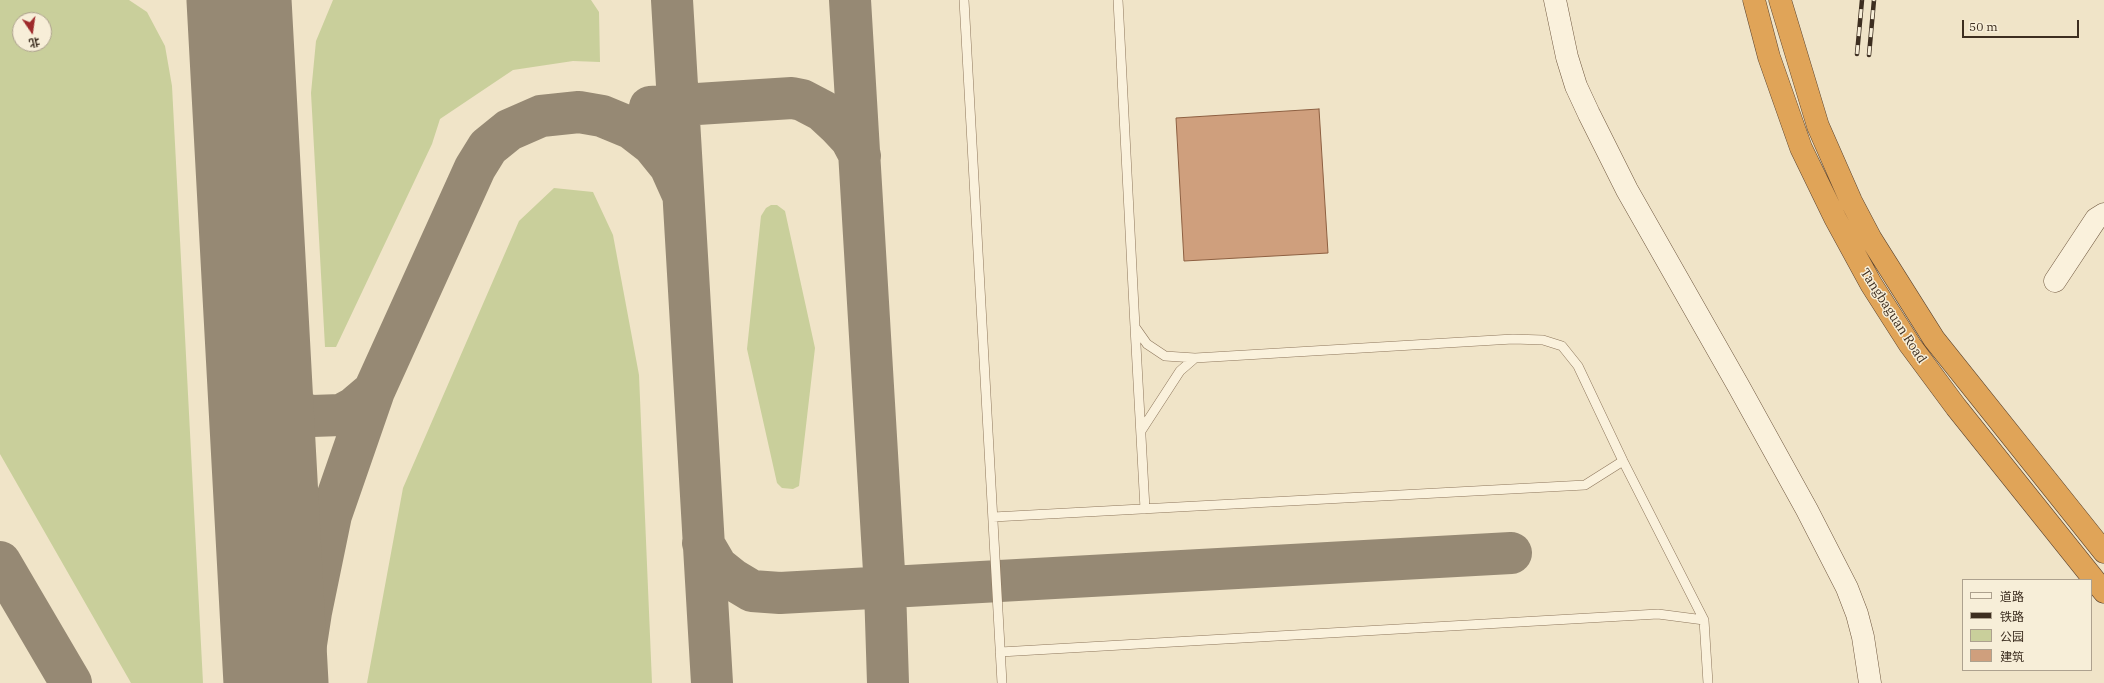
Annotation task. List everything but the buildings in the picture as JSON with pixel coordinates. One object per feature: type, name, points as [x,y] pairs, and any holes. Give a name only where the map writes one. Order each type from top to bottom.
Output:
[{"type":"highway","name":"Tangbaguan Road","points":[[1754,0],[1769,57],[1801,148],[1834,218],[1871,284],[1910,345],[1956,407],[2104,592]]},
{"type":"highway","name":"Tangbaguan Road","points":[[1780,0],[1818,126],[1851,201],[1871,240],[1934,339],[2104,552]]},
{"type":"street","points":[[1555,0],[1567,57],[1576,86],[1592,121],[1662,252],[1800,496],[1847,588],[1859,622],[1870,683]]},
{"type":"street","points":[[2055,281],[2096,219],[2104,214]]},
{"type":"lane","points":[[964,0],[1002,683]]},
{"type":"lane","points":[[1118,0],[1145,509]]},
{"type":"lane","points":[[1135,327],[1147,344],[1165,356],[1195,358],[1505,339],[1543,340],[1562,346],[1578,366],[1623,462],[1704,620],[1708,683]]},
{"type":"lane","points":[[1141,431],[1180,371],[1195,358]]},
{"type":"lane","points":[[993,517],[1585,485],[1623,462]]},
{"type":"lane","points":[[1000,652],[1658,614],[1704,620]]},
{"type":"green space","points":[[0,0],[129,0],[147,12],[165,46],[172,86],[203,683],[131,683],[0,454]]},
{"type":"green space","points":[[333,0],[591,0],[599,12],[600,62],[573,61],[513,70],[440,119],[432,144],[336,347],[325,347],[311,93],[316,41]]},
{"type":"green space","points":[[554,188],[593,192],[613,235],[639,375],[652,683],[367,683],[403,488],[519,221]]},
{"type":"green space","points":[[771,205],[777,205],[785,211],[815,348],[799,486],[793,489],[782,488],[777,483],[747,349],[761,216],[766,208]]},
{"type":"taxiway","points":[[227,0],[241,39]]},
{"type":"taxiway","points":[[672,0],[712,683]]},
{"type":"taxiway","points":[[850,0],[885,588],[888,683]]},
{"type":"taxiway","points":[[650,107],[792,98],[802,100],[823,111],[837,124],[851,139],[860,156]]},
{"type":"taxiway","points":[[300,683],[311,612],[331,515],[374,391],[475,168],[488,147],[509,130],[541,116],[579,112],[602,116],[631,128],[653,145],[670,166],[683,195]]},
{"type":"taxiway","points":[[259,363],[276,394],[285,404],[297,412],[312,416],[341,415],[354,408],[374,391]]},
{"type":"taxiway","points":[[703,543],[717,567],[732,579],[752,591],[780,593],[1511,553]]},
{"type":"taxiway","points":[[0,562],[71,683]]},
{"type":"runway","points":[[239,0],[276,683]]},
{"type":"railway","points":[[1857,54],[1862,0]]},
{"type":"railway","points":[[1869,55],[1874,0]]}]
